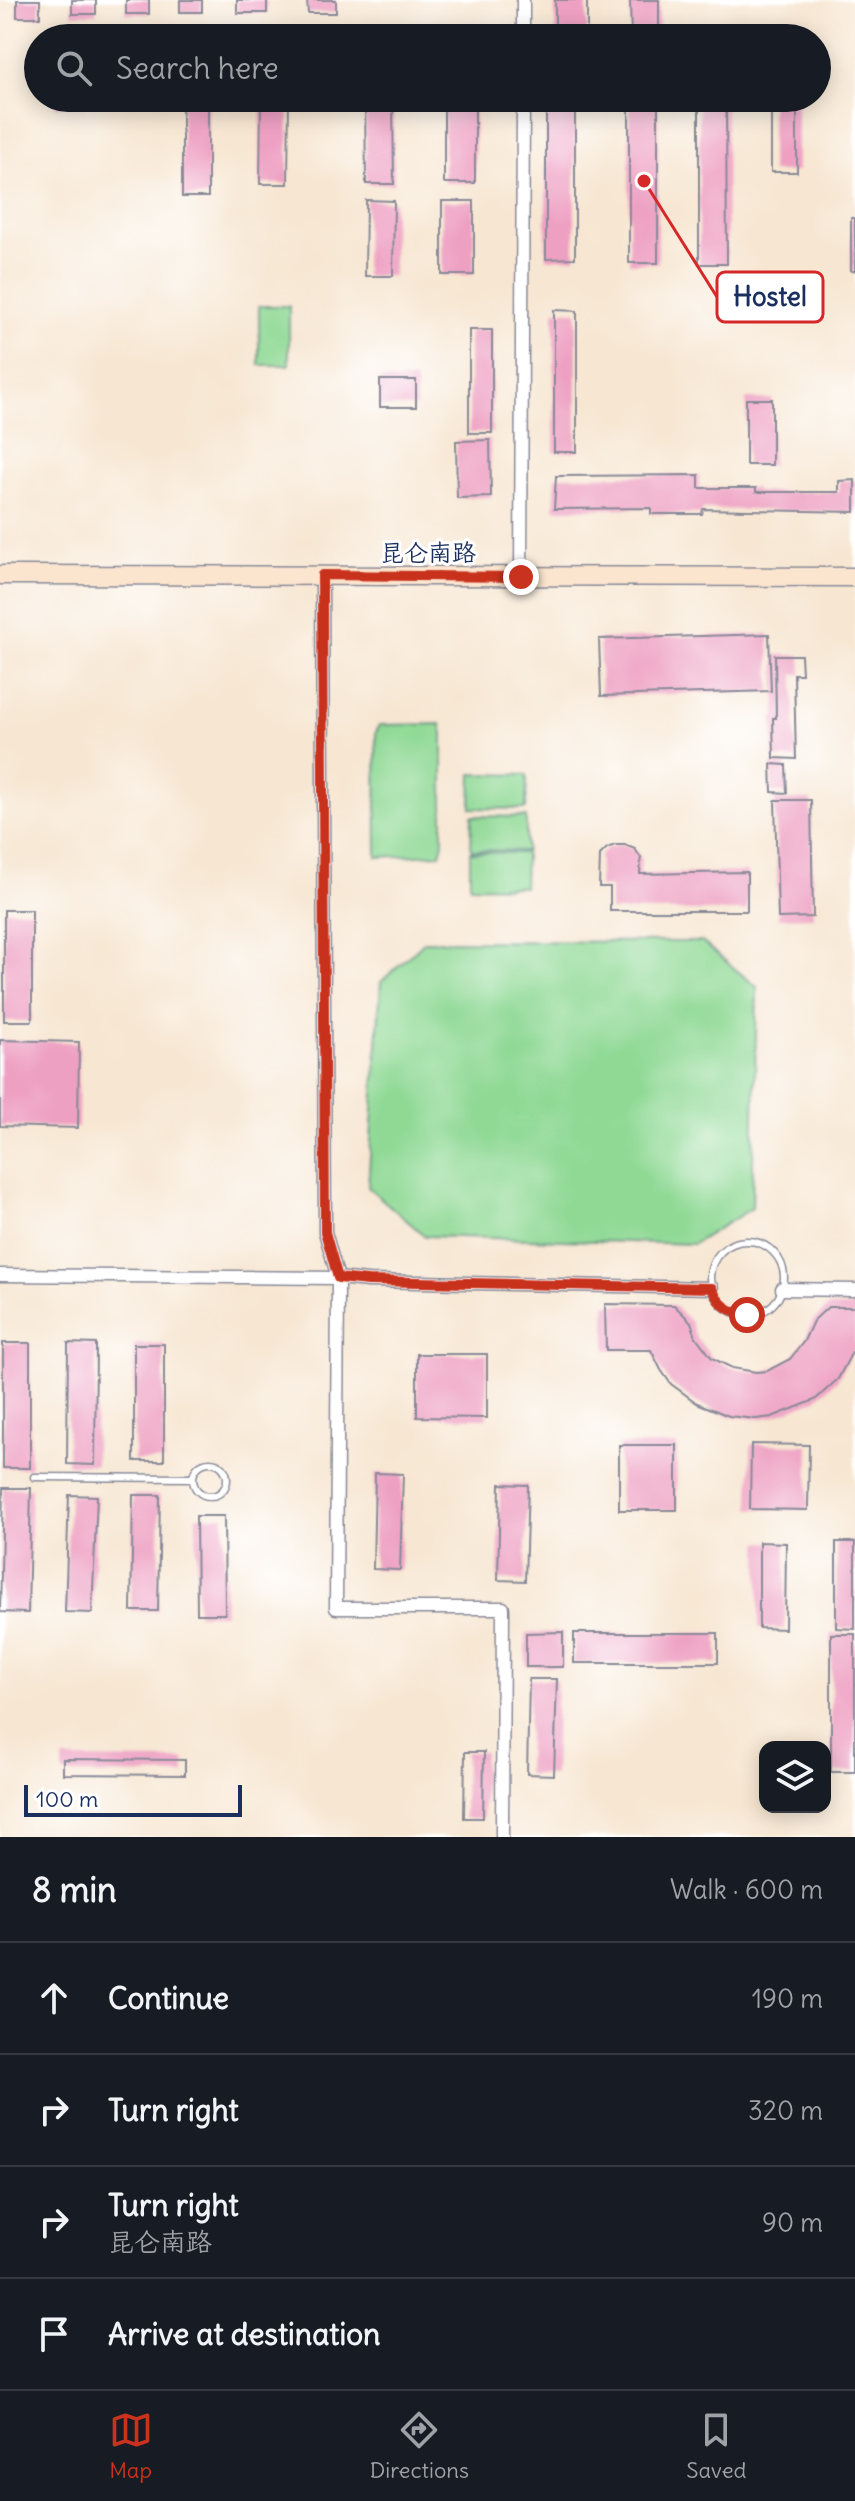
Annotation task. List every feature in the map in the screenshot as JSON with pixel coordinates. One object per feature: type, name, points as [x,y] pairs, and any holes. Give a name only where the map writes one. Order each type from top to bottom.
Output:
[{"type":"main road","name":"昆仑南路","points":[[0,575],[855,577]]},
{"type":"street","points":[[523,0],[523,24]]},
{"type":"street","points":[[521,577],[523,112]]},
{"type":"street","points":[[322,575],[325,1232],[338,1278],[336,1608],[503,1608],[502,1837]]},
{"type":"street","points":[[0,1275],[338,1278],[712,1288]]},
{"type":"street","points":[[782,1289],[855,1290]]},
{"type":"lane","points":[[748,1240],[762,1243],[774,1251],[782,1264],[782,1289],[773,1305],[761,1313],[747,1315],[733,1312],[721,1304],[712,1288],[713,1263],[721,1251],[733,1243],[748,1240]]},
{"type":"lane","points":[[210,1461],[222,1466],[227,1479],[222,1491],[209,1496],[197,1491],[192,1478],[197,1466],[210,1461]]},
{"type":"lane","points":[[34,1477],[192,1478]]},
{"type":"green space","points":[[259,306],[289,306],[289,365],[259,365]]},
{"type":"green space","points":[[441,724],[443,843],[440,854],[377,857],[376,732],[380,725]]},
{"type":"green space","points":[[472,774],[527,775],[526,809],[471,808]]},
{"type":"green space","points":[[472,816],[526,817],[526,851],[471,850]]},
{"type":"green space","points":[[470,852],[525,853],[524,887],[470,886]]},
{"type":"green space","points":[[425,941],[702,942],[757,987],[752,1208],[693,1244],[425,1236],[368,1187],[381,982]]},
{"type":"building","points":[[17,0],[40,0],[40,17],[17,17]]},
{"type":"building","points":[[72,0],[96,0],[96,14],[72,14]]},
{"type":"building","points":[[126,0],[149,0],[149,14],[126,14]]},
{"type":"building","points":[[180,0],[202,0],[202,12],[180,12]]},
{"type":"building","points":[[237,0],[267,0],[267,13],[237,13]]},
{"type":"building","points":[[307,0],[336,0],[336,13],[308,13]]},
{"type":"building","points":[[555,0],[587,0],[587,24],[555,24]]},
{"type":"building","points":[[630,0],[659,0],[659,24],[631,24]]},
{"type":"building","points":[[182,112],[208,112],[208,197],[182,197]]},
{"type":"building","points":[[261,112],[289,112],[288,184],[260,184]]},
{"type":"building","points":[[365,112],[393,112],[394,184],[366,184]]},
{"type":"building","points":[[444,112],[475,112],[475,183],[444,183]]},
{"type":"building","points":[[546,112],[575,112],[575,258],[546,259]]},
{"type":"building","points":[[629,112],[658,112],[658,263],[629,263]]},
{"type":"building","points":[[699,112],[726,112],[727,264],[699,264]]},
{"type":"building","points":[[771,112],[797,112],[797,172],[771,172]]},
{"type":"building","points":[[366,200],[394,201],[393,276],[365,276]]},
{"type":"building","points":[[442,201],[474,201],[474,275],[442,275]]},
{"type":"building","points":[[851,218],[855,218],[855,271],[851,271]]},
{"type":"building","points":[[554,310],[577,311],[577,452],[554,452]]},
{"type":"building","points":[[469,330],[492,330],[492,433],[469,433]]},
{"type":"building","points":[[380,380],[416,380],[416,407],[380,407]]},
{"type":"building","points":[[746,399],[772,399],[772,465],[746,465]]},
{"type":"building","points":[[490,440],[491,497],[457,498],[456,441]]},
{"type":"building","points":[[699,475],[699,488],[756,488],[756,492],[839,492],[839,481],[855,480],[855,512],[703,509],[702,514],[651,514],[651,508],[554,509],[556,476]]},
{"type":"building","points":[[769,634],[771,691],[601,696],[599,639]]},
{"type":"building","points":[[775,655],[801,655],[802,674],[794,674],[796,759],[774,758]]},
{"type":"building","points":[[771,764],[786,765],[787,793],[772,792]]},
{"type":"building","points":[[775,800],[811,800],[813,917],[778,918]]},
{"type":"building","points":[[615,845],[635,849],[641,858],[640,874],[747,872],[747,911],[610,911],[610,887],[599,887],[600,855]]},
{"type":"building","points":[[4,910],[32,910],[32,1021],[4,1021]]},
{"type":"building","points":[[0,1040],[79,1042],[78,1128],[0,1126]]},
{"type":"building","points":[[605,1304],[674,1305],[691,1322],[696,1337],[712,1358],[732,1368],[756,1372],[767,1371],[790,1359],[804,1341],[813,1321],[828,1307],[855,1307],[855,1352],[852,1352],[838,1379],[815,1400],[772,1417],[729,1416],[697,1403],[671,1384],[651,1350],[606,1350]]},
{"type":"building","points":[[3,1343],[30,1343],[30,1468],[3,1468]]},
{"type":"building","points":[[68,1343],[96,1344],[95,1465],[67,1464]]},
{"type":"building","points":[[134,1344],[164,1344],[164,1461],[134,1461]]},
{"type":"building","points":[[417,1354],[487,1354],[487,1418],[417,1417]]},
{"type":"building","points":[[751,1444],[809,1445],[808,1510],[750,1509]]},
{"type":"building","points":[[619,1445],[677,1445],[677,1510],[619,1510]]},
{"type":"building","points":[[375,1473],[403,1474],[400,1570],[373,1569]]},
{"type":"building","points":[[500,1484],[528,1485],[525,1581],[498,1580]]},
{"type":"building","points":[[3,1488],[31,1488],[28,1613],[0,1612]]},
{"type":"building","points":[[69,1495],[97,1496],[92,1613],[65,1612]]},
{"type":"building","points":[[133,1495],[160,1495],[158,1611],[131,1611]]},
{"type":"building","points":[[196,1516],[224,1516],[225,1614],[197,1614]]},
{"type":"building","points":[[759,1542],[786,1543],[785,1629],[759,1628]]},
{"type":"building","points":[[836,1542],[855,1542],[855,1629],[836,1628]]},
{"type":"building","points":[[563,1632],[563,1667],[526,1667],[526,1633]]},
{"type":"building","points":[[574,1633],[718,1633],[718,1663],[574,1663]]},
{"type":"building","points":[[831,1634],[855,1634],[855,1772],[831,1772]]},
{"type":"building","points":[[529,1679],[557,1679],[554,1775],[527,1774]]},
{"type":"building","points":[[465,1752],[484,1752],[483,1818],[464,1818]]},
{"type":"building","points":[[63,1759],[185,1760],[185,1775],[63,1774]]},
{"type":"place","name":"Hostel","points":[[644,181]]},
{"type":"route","points":[[521,577],[322,575],[325,1232],[338,1278],[712,1288],[721,1304],[733,1312],[747,1315]]}]
